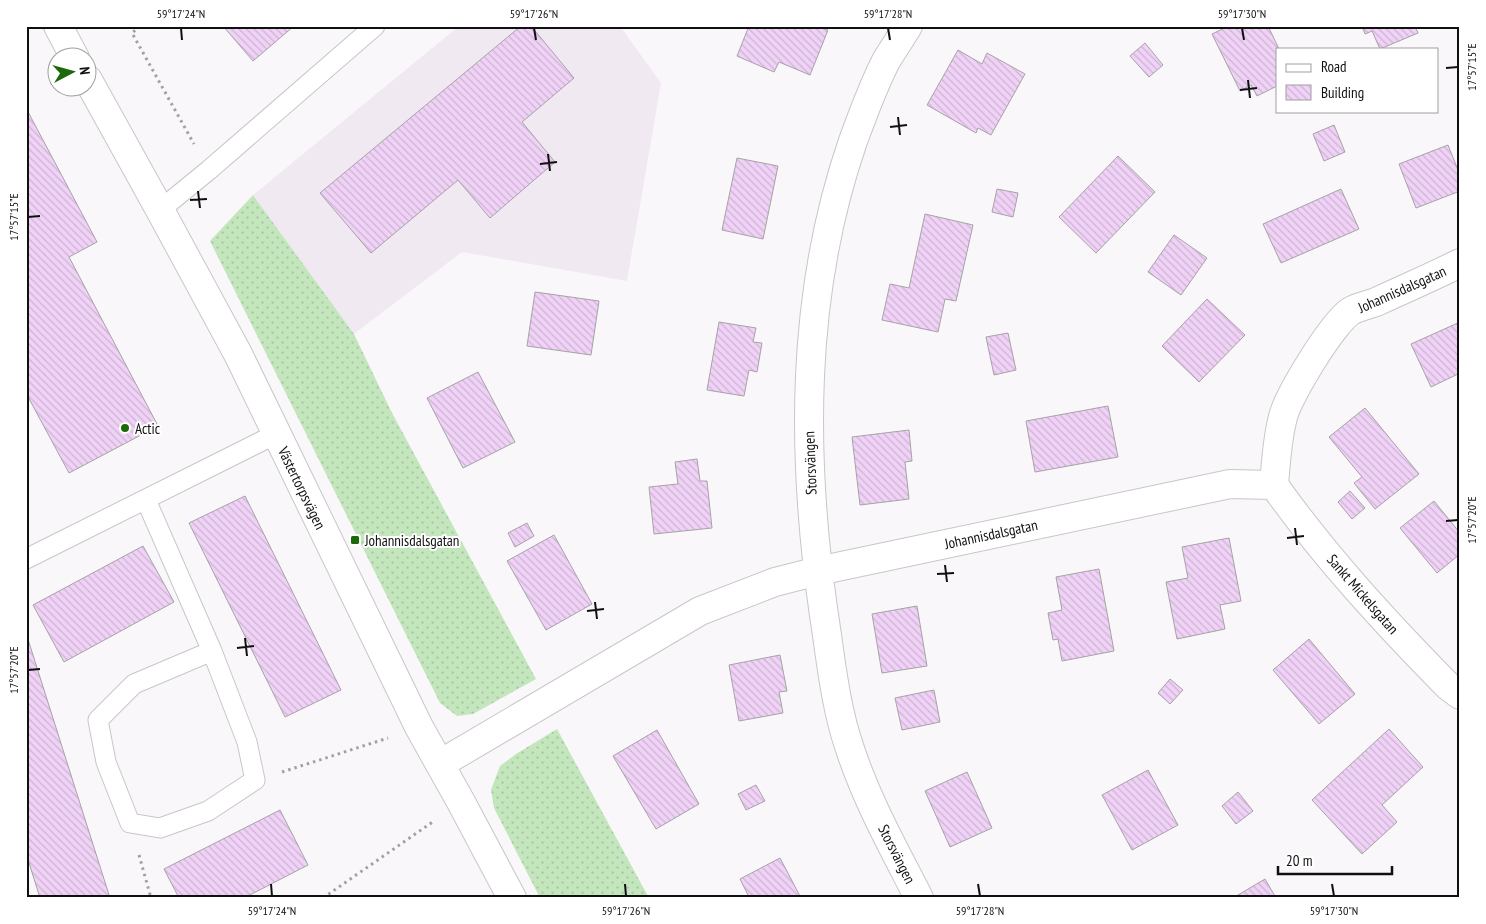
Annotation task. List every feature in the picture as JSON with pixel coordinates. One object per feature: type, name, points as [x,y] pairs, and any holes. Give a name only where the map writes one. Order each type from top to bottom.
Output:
[{"type":"street","points":[[58,26],[70,48]]},
{"type":"street","name":"Storsvängen","points":[[908,26],[886,62],[863,114],[844,167],[831,220],[820,279],[810,377],[808,422],[810,490],[818,570],[837,700],[849,748],[870,798],[920,898]]},
{"type":"street","name":"Västertorpsvägen","points":[[98,98],[238,354],[419,728],[512,898]]},
{"type":"street","name":"Johannisdalsgatan","points":[[440,764],[700,611],[775,582],[818,570],[1230,484],[1274,485],[1278,441],[1283,415],[1310,364],[1340,323],[1351,311],[1460,264]]},
{"type":"street","name":"Sankt Mickelsgatan","points":[[1274,485],[1300,522],[1378,613],[1448,686],[1460,695]]},
{"type":"lane","points":[[160,210],[375,26]]},
{"type":"lane","points":[[26,559],[276,434]]},
{"type":"lane","points":[[146,500],[212,651],[248,742],[255,780],[208,811],[160,828],[130,823],[106,762],[98,720],[134,684],[212,651]]},
{"type":"path","points":[[140,26],[132,33],[209,170]]},
{"type":"path","points":[[255,780],[419,728]]},
{"type":"path","points":[[324,898],[461,802]]},
{"type":"path","points":[[130,823],[151,898]]},
{"type":"shaded area","points":[[459,26],[620,26],[661,83],[627,281],[462,252],[354,334],[253,195]]},
{"type":"green space","points":[[253,195],[354,334],[392,413],[536,679],[473,714],[457,716],[440,703],[210,241]]},
{"type":"green space","points":[[557,729],[649,898],[540,898],[494,808],[491,790],[500,766]]},
{"type":"building","points":[[223,26],[294,26],[253,61]]},
{"type":"building","points":[[521,26],[531,26],[574,78],[522,122],[555,162],[490,218],[458,180],[371,253],[320,193]]},
{"type":"building","points":[[749,26],[784,28],[784,26],[819,26],[828,30],[810,75],[779,62],[774,72],[737,56]]},
{"type":"building","points":[[1229,26],[1268,26],[1279,48],[1276,48],[1276,86],[1257,96],[1251,85],[1240,91],[1212,34]]},
{"type":"building","points":[[1362,26],[1415,26],[1418,33],[1382,48],[1380,48],[1372,31],[1365,34]]},
{"type":"building","points":[[1145,43],[1163,65],[1149,77],[1130,56]]},
{"type":"building","points":[[958,50],[982,64],[987,53],[1025,74],[991,135],[978,128],[976,133],[927,105]]},
{"type":"building","points":[[26,108],[97,242],[69,257],[158,426],[69,473],[26,393]]},
{"type":"building","points":[[1334,125],[1345,152],[1324,161],[1313,134]]},
{"type":"building","points":[[1448,145],[1460,175],[1460,191],[1416,208],[1399,164]]},
{"type":"building","points":[[1118,156],[1155,192],[1096,253],[1059,217]]},
{"type":"building","points":[[737,158],[778,166],[763,239],[722,230]]},
{"type":"building","points":[[997,189],[1018,193],[1013,217],[992,212]]},
{"type":"building","points":[[1341,189],[1359,229],[1281,263],[1263,224]]},
{"type":"building","points":[[925,214],[973,225],[956,301],[945,299],[938,332],[882,320],[890,284],[909,288]]},
{"type":"building","points":[[1174,235],[1207,258],[1181,295],[1148,272]]},
{"type":"building","points":[[535,292],[599,301],[591,355],[527,346]]},
{"type":"building","points":[[1207,299],[1245,335],[1199,382],[1162,346]]},
{"type":"building","points":[[719,322],[756,328],[753,342],[762,343],[757,372],[749,370],[744,396],[707,390]]},
{"type":"building","points":[[1460,322],[1460,373],[1431,387],[1411,344]]},
{"type":"building","points":[[1008,333],[1016,370],[994,375],[986,337]]},
{"type":"building","points":[[478,372],[515,442],[463,468],[427,398]]},
{"type":"building","points":[[1108,406],[1118,457],[1035,472],[1026,421]]},
{"type":"building","points":[[1365,408],[1419,474],[1375,509],[1354,483],[1362,477],[1329,437]]},
{"type":"building","points":[[909,430],[912,461],[905,462],[909,499],[860,505],[852,437]]},
{"type":"building","points":[[697,459],[700,481],[707,481],[712,528],[654,534],[649,487],[678,484],[675,462]]},
{"type":"building","points":[[1350,491],[1365,508],[1352,519],[1338,502]]},
{"type":"building","points":[[245,496],[341,690],[285,717],[189,523]]},
{"type":"building","points":[[1434,501],[1460,533],[1460,554],[1437,573],[1400,528]]},
{"type":"building","points":[[527,523],[534,536],[515,547],[508,533]]},
{"type":"building","points":[[554,535],[592,604],[546,630],[507,561]]},
{"type":"building","points":[[1229,538],[1241,601],[1220,605],[1225,629],[1177,639],[1166,582],[1188,578],[1182,547]]},
{"type":"building","points":[[143,546],[174,602],[64,662],[33,605]]},
{"type":"building","points":[[1099,569],[1114,651],[1062,661],[1058,639],[1053,640],[1048,613],[1062,610],[1056,577]]},
{"type":"building","points":[[917,606],[927,666],[882,673],[872,614]]},
{"type":"building","points":[[26,633],[110,898],[40,898],[26,853]]},
{"type":"building","points":[[1309,639],[1355,694],[1319,724],[1273,670]]},
{"type":"building","points":[[780,655],[787,691],[779,692],[783,713],[739,721],[729,665]]},
{"type":"building","points":[[1170,679],[1183,690],[1170,704],[1158,693]]},
{"type":"building","points":[[934,690],[940,722],[902,730],[895,698]]},
{"type":"building","points":[[1389,729],[1423,767],[1382,805],[1397,822],[1362,854],[1312,800]]},
{"type":"building","points":[[657,730],[699,804],[656,829],[613,756]]},
{"type":"building","points":[[1148,770],[1178,825],[1132,850],[1102,795]]},
{"type":"building","points":[[967,772],[992,828],[950,847],[925,791]]},
{"type":"building","points":[[756,785],[765,801],[746,810],[738,794]]},
{"type":"building","points":[[1238,792],[1253,811],[1236,824],[1222,806]]},
{"type":"building","points":[[280,810],[308,865],[244,898],[179,898],[164,869]]},
{"type":"building","points":[[780,858],[801,898],[748,898],[740,879]]},
{"type":"building","points":[[1265,879],[1276,898],[1233,898]]},
{"type":"place","name":"Actic","points":[[125,428]]},
{"type":"place","name":"Johannisdalsgatan","points":[[355,540]]}]
